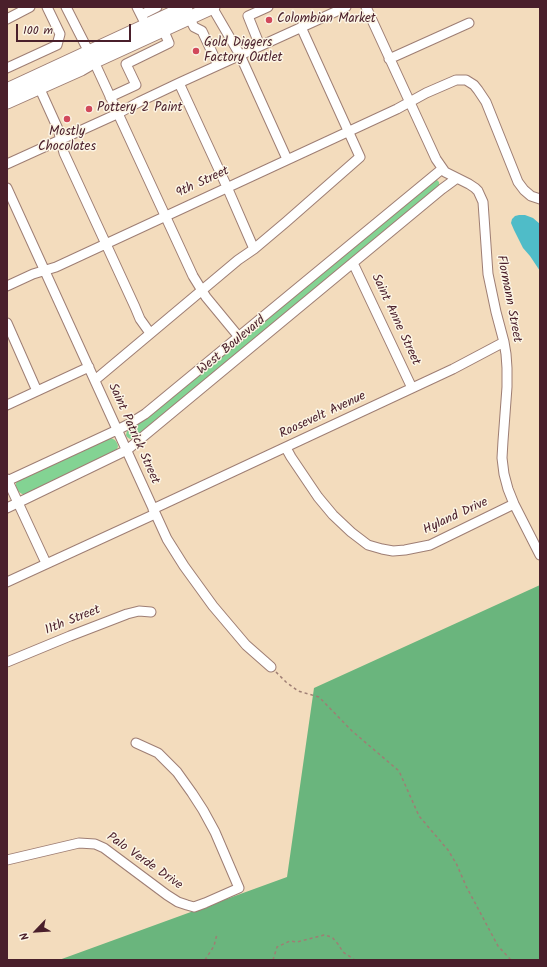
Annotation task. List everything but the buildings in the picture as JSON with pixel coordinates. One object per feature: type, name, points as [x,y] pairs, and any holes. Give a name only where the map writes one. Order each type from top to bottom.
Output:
[{"type":"highway","points":[[7,102],[80,69],[91,57],[141,16],[187,12],[212,7]]},
{"type":"highway","points":[[7,90],[163,29],[187,12]]},
{"type":"street","points":[[7,19],[30,7]]},
{"type":"street","points":[[7,68],[57,45],[60,34],[48,7]]},
{"type":"street","points":[[66,7],[91,57],[193,276],[201,291],[239,337]]},
{"type":"street","points":[[141,16],[157,7]]},
{"type":"street","points":[[212,7],[240,55],[287,159]]},
{"type":"street","points":[[260,46],[248,16],[268,7]]},
{"type":"street","points":[[7,164],[342,8]]},
{"type":"street","points":[[369,8],[390,59],[442,169]]},
{"type":"street","points":[[187,12],[194,27],[202,31],[218,65]]},
{"type":"street","points":[[390,59],[468,23]]},
{"type":"street","points":[[95,380],[238,260],[254,249],[360,157],[301,27]]},
{"type":"street","points":[[110,98],[136,85],[126,64],[169,43],[163,29]]},
{"type":"street","name":"9th Street","points":[[7,286],[33,274],[56,267],[456,80],[466,80],[474,85],[482,94],[518,182],[531,196],[540,199]]},
{"type":"street","points":[[179,83],[254,249]]},
{"type":"street","points":[[39,87],[58,129],[64,153],[140,319],[150,333]]},
{"type":"street","name":"Flormann Street","points":[[442,169],[475,188],[483,202],[488,274],[504,342],[506,361],[507,387],[502,458],[504,474],[514,504],[540,555]]},
{"type":"street","name":"West Boulevard","points":[[7,481],[117,430],[144,414],[442,169]]},
{"type":"street","name":"West Boulevard","points":[[7,508],[126,450],[457,178]]},
{"type":"street","name":"Saint Patrick Street","points":[[7,188],[167,539],[213,606],[246,645],[271,667]]},
{"type":"street","name":"Saint Anne Street","points":[[353,263],[412,388]]},
{"type":"street","points":[[7,323],[37,391]]},
{"type":"street","name":"Roosevelt Avenue","points":[[7,582],[453,369],[504,342]]},
{"type":"street","points":[[7,405],[89,367]]},
{"type":"street","name":"Hyland Drive","points":[[286,448],[318,496],[333,515],[368,545],[375,547],[405,550],[430,545],[514,504]]},
{"type":"street","points":[[7,481],[46,564]]},
{"type":"street","name":"11th Street","points":[[7,662],[127,614],[140,611],[151,612]]},
{"type":"street","name":"Palo Verde Drive","points":[[7,860],[79,843],[95,844],[104,848],[167,895],[178,902],[187,905],[194,906],[205,903],[239,888],[215,832],[204,810],[192,793],[177,772],[158,753],[136,743]]},
{"type":"path","points":[[271,667],[298,692],[319,696],[352,731],[399,771],[419,816],[448,850],[498,946],[511,960]]},
{"type":"path","points":[[205,960],[214,946],[217,934]]},
{"type":"path","points":[[274,960],[277,947],[290,941],[297,942],[324,935],[332,937],[343,952],[355,960]]},
{"type":"green space","points":[[436,179],[439,182],[439,185],[427,196],[137,437],[130,439],[127,437],[127,431],[141,422]]},
{"type":"green space","points":[[111,438],[115,440],[118,446],[115,452],[25,495],[17,489],[16,483],[18,480]]},
{"type":"green space","points":[[540,585],[540,960],[59,960],[287,877],[314,688]]},
{"type":"water","points":[[525,215],[533,218],[540,224],[540,271],[523,248],[511,223],[515,216]]},
{"type":"place","name":"Colombian Market","points":[[269,20]]},
{"type":"place","name":"Gold Diggers Factory Outlet","points":[[196,51]]},
{"type":"place","name":"Pottery 2 Paint","points":[[89,109]]},
{"type":"place","name":"Mostly Chocolates","points":[[67,119]]}]
